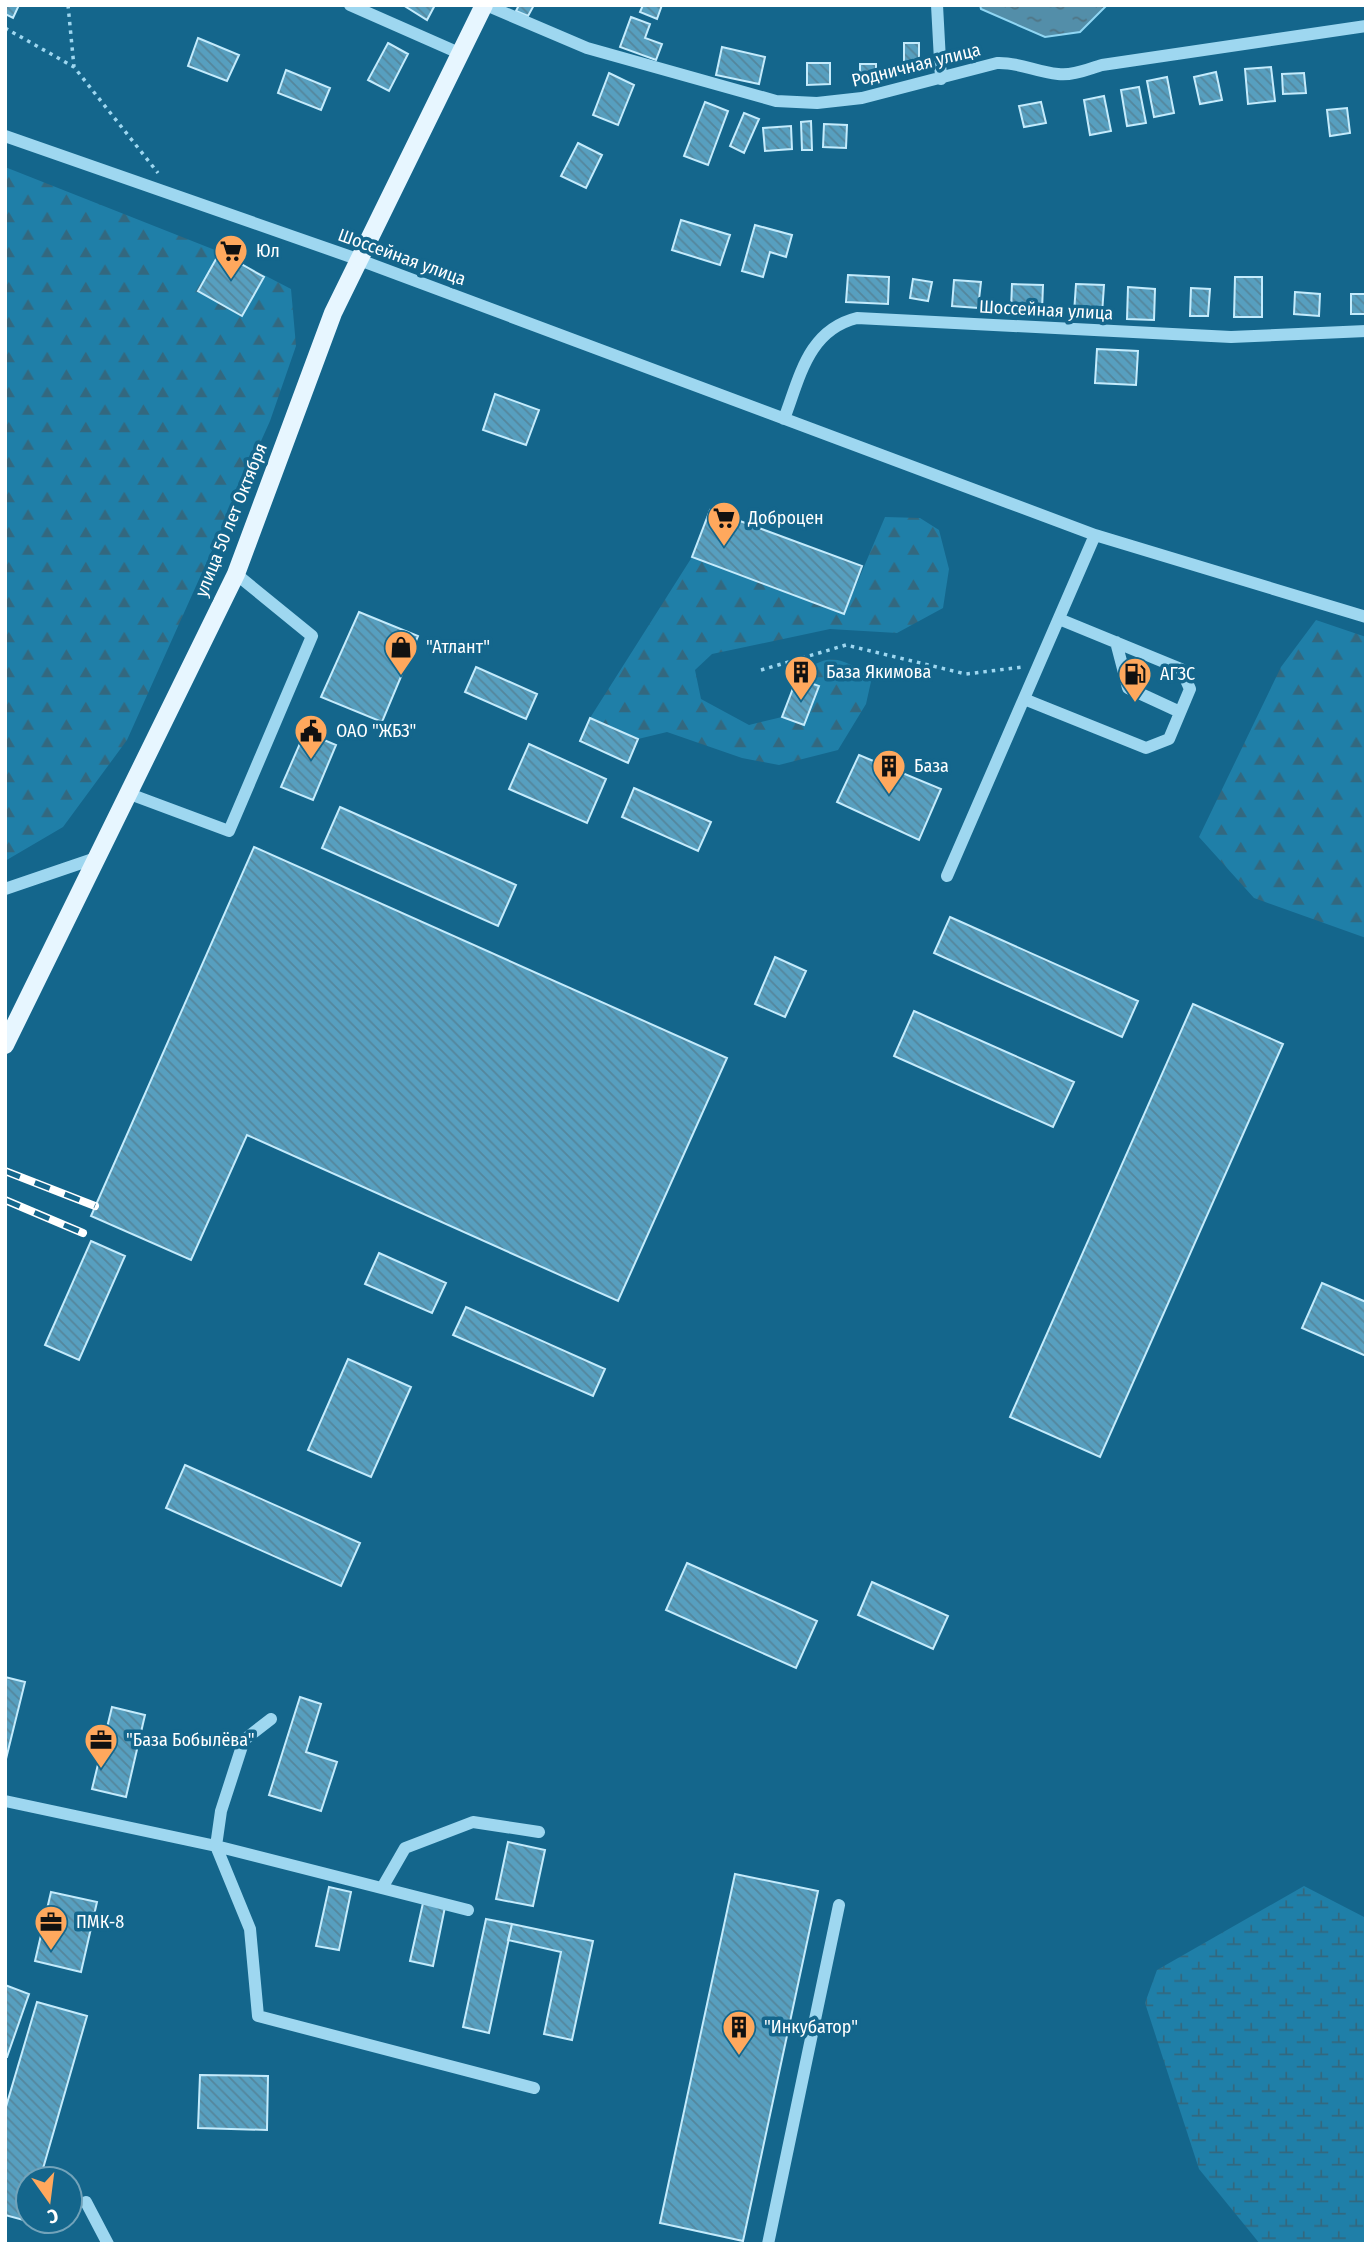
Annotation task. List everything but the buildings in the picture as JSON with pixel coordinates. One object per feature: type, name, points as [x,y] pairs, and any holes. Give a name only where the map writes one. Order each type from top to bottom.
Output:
[{"type":"main road","name":"улица 50 лет Октября","points":[[5,1045],[236,575],[333,313],[357,259],[485,5]]},
{"type":"street","points":[[351,5],[459,53]]},
{"type":"street","name":"Родничная улица","points":[[485,5],[587,48],[776,101],[817,103],[862,98],[997,63],[1014,62],[1058,75],[1070,74],[1102,65],[1366,26]]},
{"type":"street","points":[[937,5],[941,79]]},
{"type":"street","name":"Шоссейная улица","points":[[5,136],[357,259],[1095,535],[1366,617]]},
{"type":"street","name":"Шоссейная улица","points":[[784,419],[806,360],[821,338],[837,323],[857,318],[1231,337],[1366,331]]},
{"type":"street","points":[[947,876],[1095,535]]},
{"type":"street","points":[[128,793],[229,831],[312,636],[236,575]]},
{"type":"street","points":[[1024,699],[1146,748],[1169,739],[1189,689],[1181,669],[1059,619]]},
{"type":"street","points":[[1116,642],[1128,688],[1180,712]]},
{"type":"street","points":[[5,889],[96,858]]},
{"type":"street","points":[[271,1718],[244,1740],[221,1811],[216,1846],[250,1929],[258,2016],[534,2088]]},
{"type":"street","points":[[5,1801],[216,1846],[468,1910]]},
{"type":"street","points":[[382,1888],[405,1848],[473,1822],[539,1832]]},
{"type":"street","points":[[768,2244],[839,1905]]},
{"type":"street","points":[[86,2202],[108,2244]]},
{"type":"path","points":[[68,5],[74,68]]},
{"type":"path","points":[[5,28],[74,68],[175,196]]},
{"type":"path","points":[[761,670],[846,645],[966,674],[1039,665]]},
{"type":"green space","points":[[5,167],[220,252],[291,289],[296,346],[270,421],[127,740],[63,827],[5,861]]},
{"type":"green space","points":[[885,517],[920,518],[939,530],[949,569],[943,608],[897,633],[830,629],[712,654],[695,670],[701,699],[749,725],[782,717],[804,725],[819,686],[797,678],[817,663],[826,660],[842,661],[861,670],[872,677],[866,704],[838,750],[779,765],[742,758],[667,732],[638,739],[590,718],[692,557],[844,614]]},
{"type":"green space","points":[[1316,620],[1366,637],[1366,938],[1254,898],[1199,837],[1281,667]]},
{"type":"green space","points":[[1304,1886],[1366,1918],[1366,2244],[1260,2244],[1199,2169],[1145,2003],[1157,1970]]},
{"type":"water","points":[[980,5],[1107,5],[1080,32],[1045,37],[981,9]]},
{"type":"railway","points":[[5,1171],[95,1206]]},
{"type":"railway","points":[[5,1200],[83,1233]]},
{"type":"place","name":"Юл","points":[[231,281]]},
{"type":"place","name":"Доброцен","points":[[724,548]]},
{"type":"place","name":"\"Атлант\"","points":[[401,677]]},
{"type":"place","name":"База Якимова","points":[[801,702]]},
{"type":"place","name":"АГЗС","points":[[1135,704]]},
{"type":"place","name":"ОАО \"ЖБЗ\"","points":[[311,761]]},
{"type":"place","name":"База","points":[[889,796]]},
{"type":"place","name":"\"База Бобылёва\"","points":[[101,1770]]},
{"type":"place","name":"ПМК-8","points":[[51,1952]]},
{"type":"place","name":"\"Инкубатор\"","points":[[739,2057]]}]
